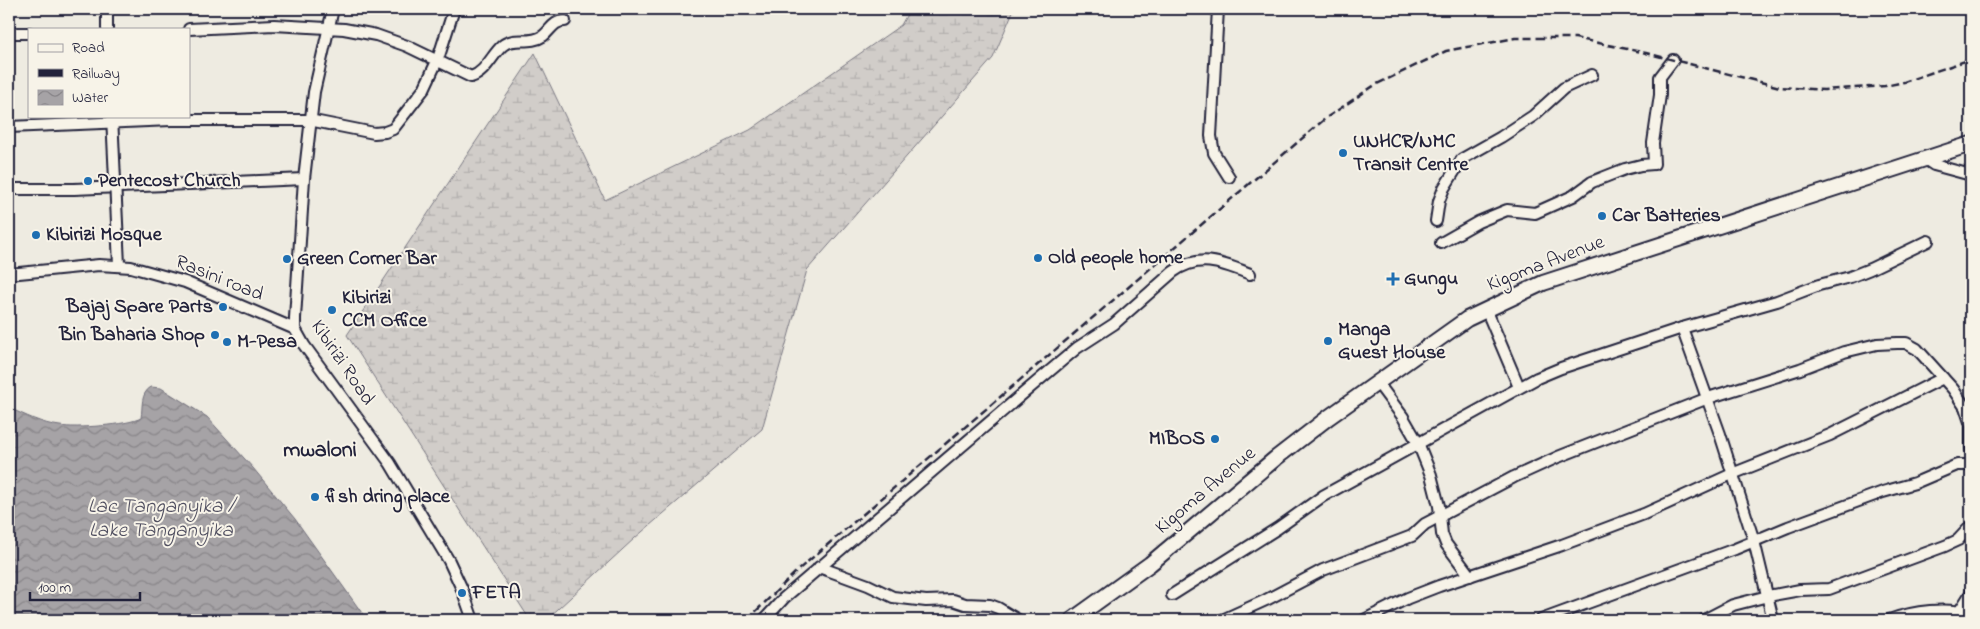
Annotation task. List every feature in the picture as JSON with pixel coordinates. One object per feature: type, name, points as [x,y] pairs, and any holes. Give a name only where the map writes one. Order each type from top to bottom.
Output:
[{"type":"main road","name":"Kigoma Avenue","points":[[1072,620],[1150,564],[1276,458],[1377,382],[1467,319],[1552,280],[1971,144]]},
{"type":"street","points":[[107,9],[107,28]]},
{"type":"street","name":"Kibirizi Road","points":[[333,9],[309,120],[296,283],[295,329],[304,346],[390,464],[449,562],[462,589],[473,620]]},
{"type":"street","points":[[9,127],[112,119],[309,120],[374,133],[384,132],[393,129],[424,88],[438,59],[454,9]]},
{"type":"street","points":[[1218,9],[1211,136],[1214,153],[1229,177]]},
{"type":"street","points":[[190,29],[274,25],[328,27],[376,35],[438,59],[472,77],[481,71],[502,45],[509,41],[536,40],[543,36],[556,22],[565,21]]},
{"type":"street","points":[[9,33],[28,33]]},
{"type":"street","points":[[1441,243],[1478,222],[1507,210],[1535,213],[1573,196],[1592,182],[1625,169],[1654,164],[1653,143],[1660,95],[1660,76],[1673,60]]},
{"type":"street","points":[[1436,221],[1439,201],[1444,188],[1462,159],[1533,116],[1564,88],[1592,75]]},
{"type":"street","points":[[112,119],[119,265]]},
{"type":"street","points":[[1925,159],[1934,164],[1971,176]]},
{"type":"street","points":[[9,189],[304,179]]},
{"type":"street","points":[[1172,595],[1278,528],[1323,496],[1461,421],[1518,387],[1561,368],[1682,328],[1850,277],[1928,241]]},
{"type":"street","points":[[764,620],[784,598],[819,567],[1038,380],[1077,348],[1114,324],[1183,265],[1193,261],[1216,262],[1250,274]]},
{"type":"street","name":"Rasini road","points":[[9,274],[82,266],[119,265],[185,282],[295,329]]},
{"type":"street","points":[[1486,309],[1518,387]]},
{"type":"street","points":[[1682,328],[1708,398],[1754,541],[1773,620]]},
{"type":"street","points":[[1222,620],[1266,600],[1323,570],[1412,536],[1425,524],[1514,477],[1558,457],[1708,398],[1800,369],[1844,352],[1877,344],[1906,343],[1917,349],[1943,378],[1965,406],[1971,426],[1971,449]]},
{"type":"street","points":[[1364,620],[1408,598],[1562,545],[1644,514],[1732,474],[1830,435],[1943,378]]},
{"type":"street","points":[[1377,382],[1403,417],[1418,443],[1431,475],[1441,517],[1442,534],[1446,544],[1470,576]]},
{"type":"street","points":[[1541,620],[1957,465],[1971,465]]},
{"type":"street","points":[[1704,620],[1733,605],[1768,596],[1800,590],[1829,589],[1936,550],[1958,540],[1971,526]]},
{"type":"street","points":[[819,567],[893,596],[926,601],[953,600],[965,604],[990,605],[1018,620]]},
{"type":"street","points":[[1954,620],[1971,592]]},
{"type":"street","points":[[1890,620],[1908,614],[1960,611],[1971,614]]},
{"type":"green space","points":[[910,9],[1014,9],[993,58],[807,270],[762,429],[635,538],[546,620],[530,620],[347,335],[535,53],[605,200],[750,130],[901,25]]},
{"type":"water","name":"Lac Tanganyika / Lake Tanganyika","points":[[151,387],[161,388],[207,417],[253,468],[295,519],[367,620],[9,620],[9,408],[53,425],[67,427],[101,426],[141,418],[145,393]]},
{"type":"railway","points":[[747,620],[798,570],[1326,118],[1375,85],[1446,51],[1515,38],[1575,38],[1646,53],[1780,87],[1824,90],[1885,86],[1904,82],[1971,59]]},
{"type":"place","name":"UNHCR/NMC Transit Centre","points":[[1343,153]]},
{"type":"place","name":"Pentecost Church","points":[[88,181]]},
{"type":"place","name":"Car Batteries","points":[[1602,216]]},
{"type":"place","name":"Kibirizi Mosque","points":[[36,235]]},
{"type":"place","name":"Old people home","points":[[1038,258]]},
{"type":"place","name":"Green Corner Bar","points":[[287,259]]},
{"type":"place","name":"Gungu","points":[[1393,279]]},
{"type":"place","name":"Bajaj Spare Parts","points":[[223,307]]},
{"type":"place","name":"Kibirizi CCM Office","points":[[332,310]]},
{"type":"place","name":"Bin Baharia Shop","points":[[215,335]]},
{"type":"place","name":"Manga Guest House","points":[[1328,341]]},
{"type":"place","name":"M-Pesa","points":[[227,342]]},
{"type":"place","name":"MIBOS","points":[[1215,439]]},
{"type":"place","name":"fish dring place","points":[[315,497]]},
{"type":"place","name":"FETA","points":[[462,593]]},
{"type":"district","name":"mwaloni","points":[[320,451]]}]
